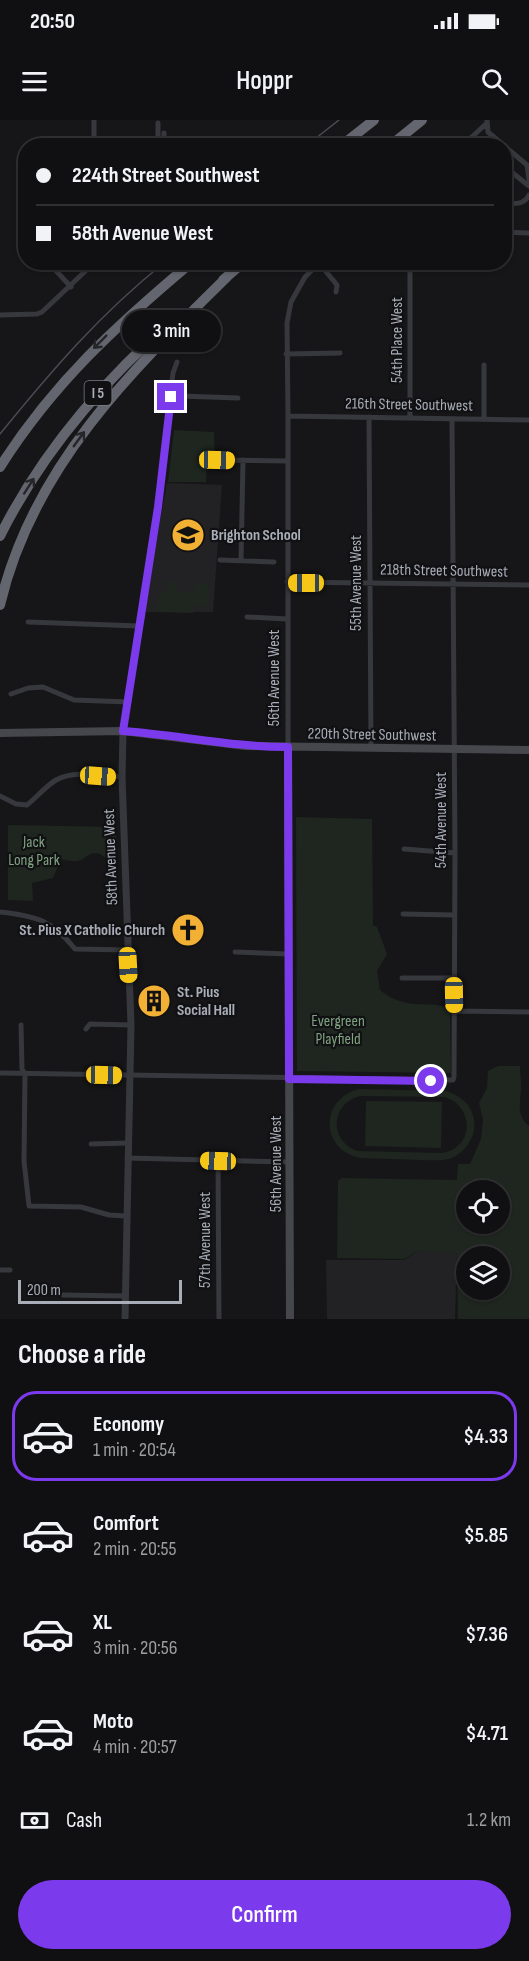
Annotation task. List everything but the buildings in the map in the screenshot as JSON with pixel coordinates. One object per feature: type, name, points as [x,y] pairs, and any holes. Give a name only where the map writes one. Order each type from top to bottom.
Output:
[{"type":"highway","points":[[351,138],[374,120]]},
{"type":"highway","points":[[400,138],[422,120]]},
{"type":"highway","name":"I 5","points":[[0,467],[39,411],[88,354],[183,270]]},
{"type":"highway","name":"I 5","points":[[0,536],[48,456],[87,405],[133,356],[235,270]]},
{"type":"highway","points":[[0,605],[17,549],[30,518],[51,480],[77,441],[147,355],[227,277]]},
{"type":"main road","name":"220th Street Southwest","points":[[0,733],[123,731],[223,744],[529,750]]},
{"type":"main road","name":"56th Avenue West","points":[[288,747],[290,1319]]},
{"type":"street","points":[[94,120],[94,138]]},
{"type":"street","points":[[470,138],[487,121]]},
{"type":"street","points":[[487,121],[488,132],[495,138]]},
{"type":"street","points":[[158,123],[158,138]]},
{"type":"street","points":[[164,133],[164,138]]},
{"type":"street","points":[[512,152],[527,165],[529,180]]},
{"type":"street","points":[[512,172],[529,186]]},
{"type":"street","points":[[512,204],[519,204],[527,200],[529,195]]},
{"type":"street","points":[[512,232],[528,233]]},
{"type":"street","points":[[56,270],[71,286]]},
{"type":"street","points":[[0,315],[42,312],[87,270]]},
{"type":"street","name":"56th Avenue West","points":[[288,747],[286,322],[291,302],[305,277],[312,270]]},
{"type":"street","points":[[325,270],[337,285],[336,292]]},
{"type":"street","name":"54th Place West","points":[[410,270],[410,418]]},
{"type":"street","points":[[286,354],[340,353]]},
{"type":"street","name":"58th Avenue West","points":[[125,1319],[130,1025],[122,777],[123,731],[158,507],[173,373],[177,362]]},
{"type":"street","points":[[484,365],[484,419]]},
{"type":"street","points":[[170,405],[180,396],[238,398]]},
{"type":"street","name":"216th Street Southwest","points":[[288,416],[529,420]]},
{"type":"street","name":"55th Avenue West","points":[[369,417],[370,748]]},
{"type":"street","name":"54th Avenue West","points":[[289,1079],[447,1081],[453,1080],[454,1077],[452,419]]},
{"type":"street","points":[[217,460],[288,461]]},
{"type":"street","points":[[241,561],[243,460]]},
{"type":"street","points":[[242,534],[288,535]]},
{"type":"street","points":[[220,560],[274,562]]},
{"type":"street","name":"218th Street Southwest","points":[[287,582],[529,585]]},
{"type":"street","points":[[247,617],[287,619]]},
{"type":"street","points":[[28,622],[139,626]]},
{"type":"street","points":[[11,694],[28,687],[43,687],[74,700],[129,702]]},
{"type":"street","points":[[0,796],[16,804],[27,804],[54,781],[66,776],[80,774],[122,777]]},
{"type":"street","points":[[404,849],[455,853]]},
{"type":"street","points":[[0,912],[44,920],[62,932],[75,949],[127,950]]},
{"type":"street","points":[[403,914],[454,915]]},
{"type":"street","points":[[235,952],[288,954]]},
{"type":"street","points":[[402,978],[454,978]]},
{"type":"street","points":[[454,1011],[529,1012]]},
{"type":"street","points":[[86,1029],[90,1024],[130,1025]]},
{"type":"street","points":[[21,1025],[22,1069],[25,1074],[24,1161],[29,1206],[81,1207],[109,1215],[126,1216]]},
{"type":"street","points":[[0,1073],[289,1079]]},
{"type":"street","points":[[91,1144],[128,1143]]},
{"type":"street","points":[[127,1158],[289,1162]]},
{"type":"street","name":"57th Avenue West","points":[[218,1161],[219,1319]]},
{"type":"street","points":[[0,1270],[10,1270]]},
{"type":"street","points":[[63,1294],[124,1296]]},
{"type":"shaded area","name":"Brighton School","points":[[167,483],[222,485],[213,612],[144,612]]},
{"type":"shaded area","points":[[418,1251],[456,1251],[455,1319],[327,1319],[326,1260],[404,1260]]},
{"type":"green space","points":[[174,430],[214,432],[215,463],[207,464],[206,482],[168,482]]},
{"type":"green space","points":[[167,582],[176,582],[176,592],[194,592],[194,584],[208,584],[208,607],[193,606],[193,613],[156,612],[159,591],[167,591]]},
{"type":"green space","name":"Evergreen Playfield","points":[[296,817],[372,819],[373,925],[377,927],[387,954],[377,971],[380,990],[401,1001],[438,1005],[450,1010],[451,1073],[297,1071]]},
{"type":"green space","name":"Jack Long Park","points":[[8,825],[116,827],[117,870],[96,853],[78,861],[61,859],[53,878],[32,883],[33,901],[8,900]]},
{"type":"green space","points":[[498,1066],[520,1066],[520,1112],[529,1126],[529,1319],[458,1319],[458,1300],[510,1300],[510,1246],[456,1246],[456,1253],[418,1251],[404,1259],[337,1258],[338,1181],[342,1178],[457,1180],[458,1164],[470,1164],[481,1139],[483,1119],[479,1103],[487,1088],[488,1071]]},
{"type":"green space","points":[[359,1089],[446,1091],[456,1095],[468,1105],[473,1114],[474,1132],[465,1149],[449,1159],[361,1158],[338,1146],[332,1136],[331,1113],[346,1095]],"holes":[[[360,1096],[445,1097],[455,1102],[462,1109],[466,1118],[465,1136],[453,1150],[442,1153],[357,1151],[341,1139],[338,1131],[337,1122],[343,1106]]]},
{"type":"green space","points":[[366,1101],[442,1102],[441,1148],[365,1146]]},
{"type":"tram line","points":[[316,138],[339,120]]},
{"type":"tram line","points":[[0,434],[98,322],[155,270]]},
{"type":"place","name":"Brighton School","points":[[188,535]]},
{"type":"place","name":"St. Pius X Catholic Church","points":[[188,930]]},
{"type":"place","name":"St. Pius Social Hall","points":[[154,1001]]},
{"type":"route","points":[[171,397],[158,507],[123,731],[223,744],[288,747],[289,1079],[431,1081]]}]
